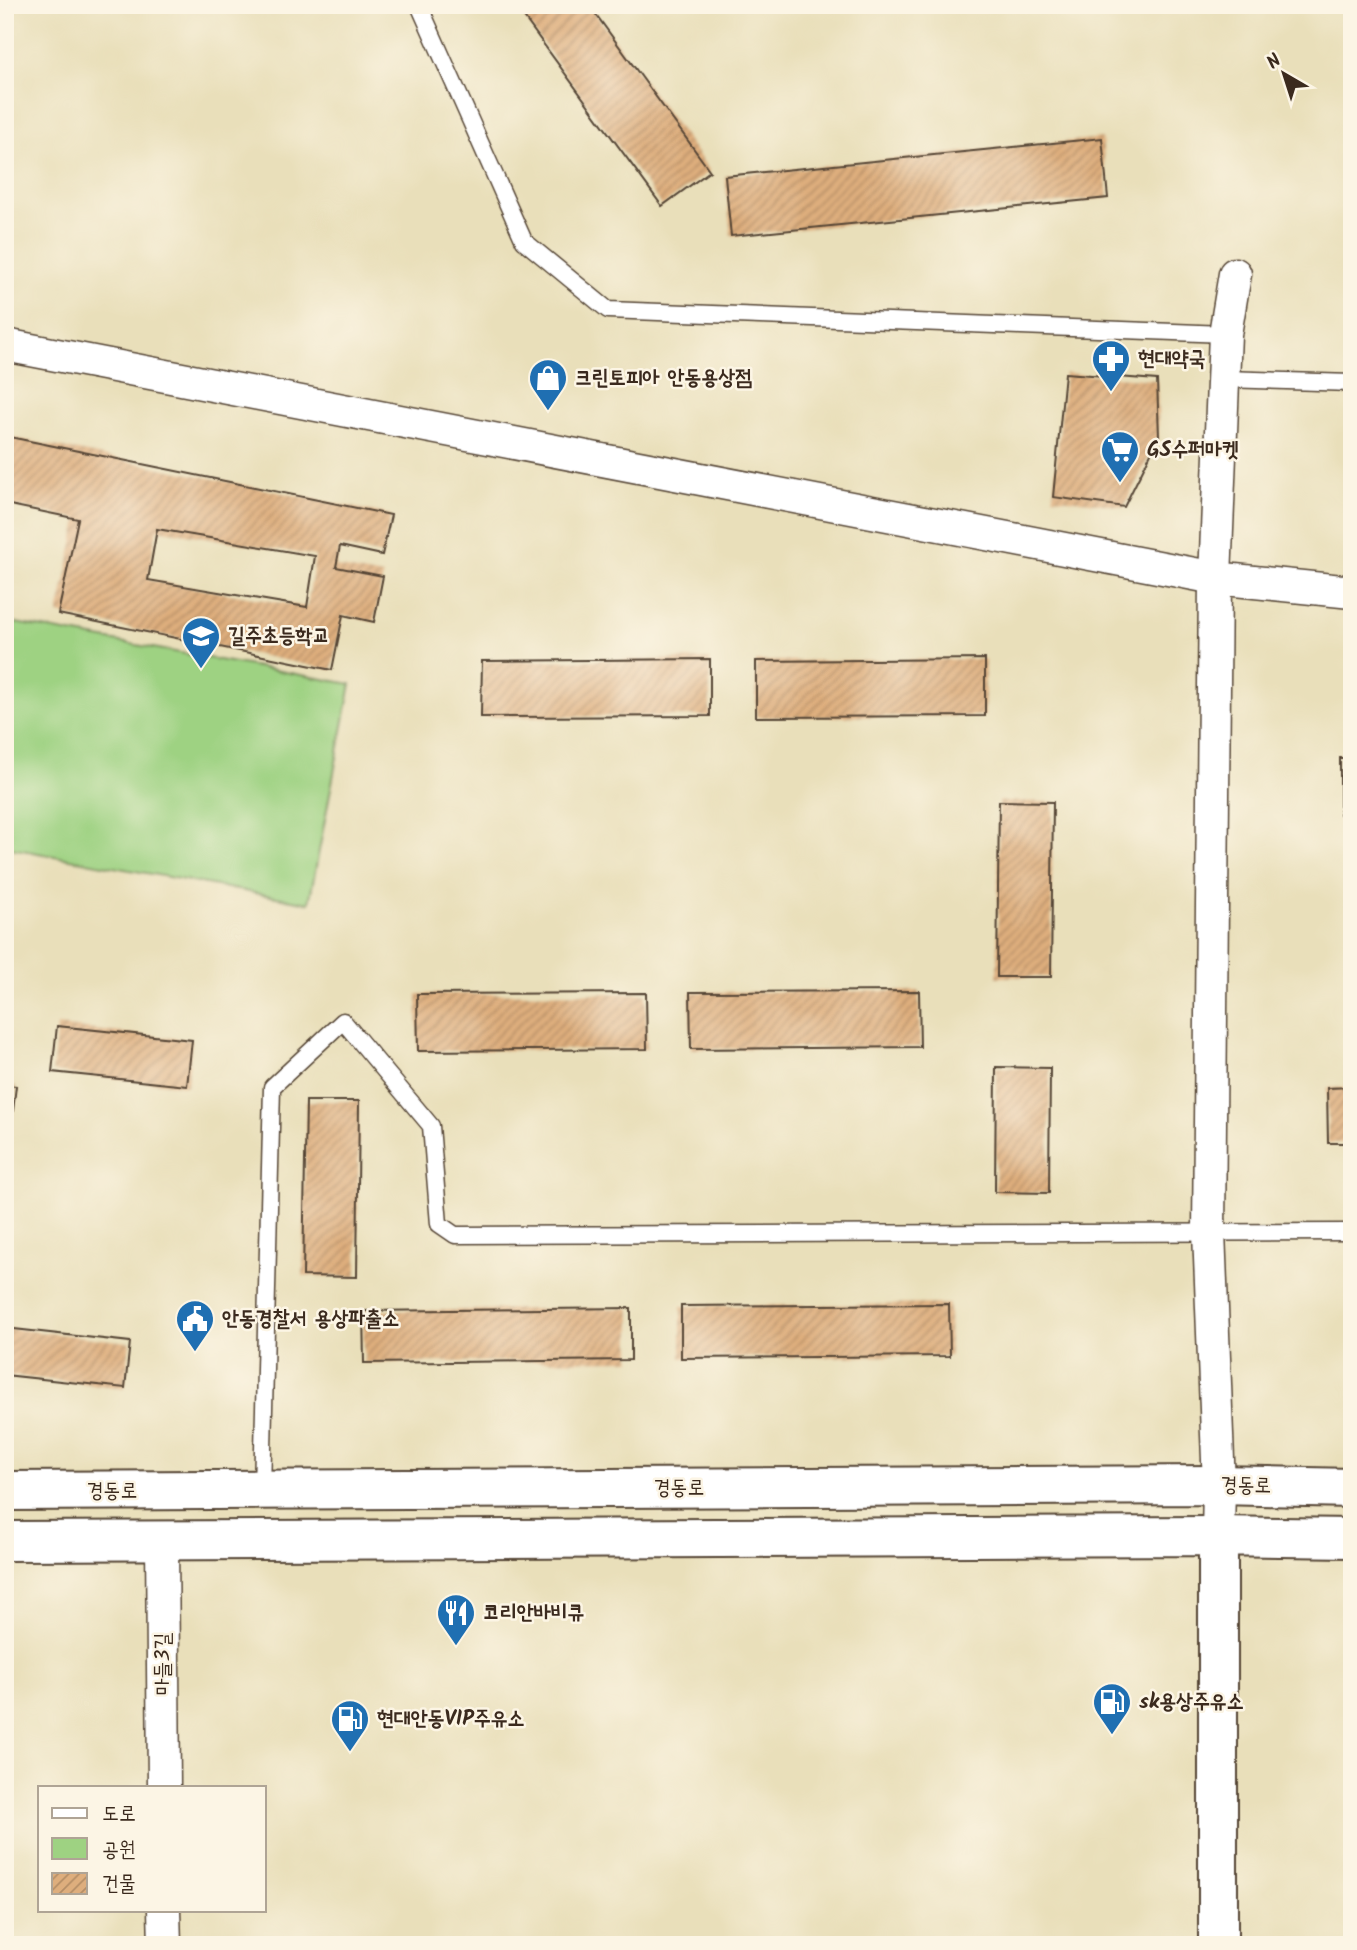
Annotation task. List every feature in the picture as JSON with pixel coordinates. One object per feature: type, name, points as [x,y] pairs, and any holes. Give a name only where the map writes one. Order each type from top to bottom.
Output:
[{"type":"street","points":[[1218,1945],[1219,1485],[1209,1232],[1214,578],[1225,334],[1234,274]]},
{"type":"street","points":[[5,345],[1214,578],[1352,592]]},
{"type":"street","name":"경동로","points":[[5,1492],[1219,1485],[1352,1489]]},
{"type":"street","points":[[5,1541],[1218,1536],[1352,1538]]},
{"type":"street","name":"마들3길","points":[[162,1542],[164,1786]]},
{"type":"street","points":[[164,1912],[164,1945]]},
{"type":"lane","points":[[419,5],[524,241],[608,310],[1225,334]]},
{"type":"lane","points":[[1224,379],[1352,383]]},
{"type":"lane","points":[[262,1490],[272,1087],[343,1021],[431,1126],[439,1224],[455,1235],[1352,1232]]},
{"type":"green space","points":[[5,621],[351,684],[309,903],[5,847]]},
{"type":"building","points":[[515,5],[589,5],[710,171],[662,206]]},
{"type":"building","points":[[1102,138],[1108,198],[731,236],[725,176]]},
{"type":"building","points":[[1065,373],[1157,380],[1159,437],[1124,507],[1053,497]]},
{"type":"building","points":[[5,436],[391,515],[382,555],[340,546],[336,567],[383,576],[374,622],[343,615],[332,670],[58,614],[78,519],[5,504]],"holes":[[[157,529],[315,556],[307,607],[148,580]]]},
{"type":"building","points":[[710,659],[710,716],[481,717],[482,661]]},
{"type":"building","points":[[985,659],[985,716],[756,717],[756,661]]},
{"type":"building","points":[[1340,758],[1352,758],[1352,813],[1340,814]]},
{"type":"building","points":[[999,801],[1053,802],[1051,977],[997,977]]},
{"type":"building","points":[[919,991],[920,1047],[691,1049],[690,992]]},
{"type":"building","points":[[646,993],[647,1049],[418,1051],[417,994]]},
{"type":"building","points":[[57,1026],[192,1040],[187,1086],[52,1072]]},
{"type":"building","points":[[996,1067],[1050,1068],[1049,1193],[995,1192]]},
{"type":"building","points":[[5,1085],[16,1086],[7,1160],[5,1160]]},
{"type":"building","points":[[1352,1087],[1352,1143],[1328,1143],[1327,1088]]},
{"type":"building","points":[[306,1101],[359,1101],[357,1277],[303,1276]]},
{"type":"building","points":[[949,1304],[950,1356],[681,1358],[681,1306]]},
{"type":"building","points":[[631,1308],[631,1360],[364,1363],[363,1311]]},
{"type":"building","points":[[5,1328],[130,1342],[125,1388],[5,1375]]},
{"type":"place","name":"현대약국","points":[[1111,393]]},
{"type":"place","name":"크린토피아 안동용상점","points":[[548,412]]},
{"type":"place","name":"GS수퍼마켓","points":[[1120,484]]},
{"type":"place","name":"길주초등학교","points":[[201,670]]},
{"type":"place","name":"안동경찰서 용상파출소","points":[[195,1353]]},
{"type":"place","name":"코리안바비큐","points":[[456,1647]]},
{"type":"place","name":"sk용상주유소","points":[[1112,1736]]},
{"type":"place","name":"현대안동VIP주유소","points":[[350,1753]]}]
